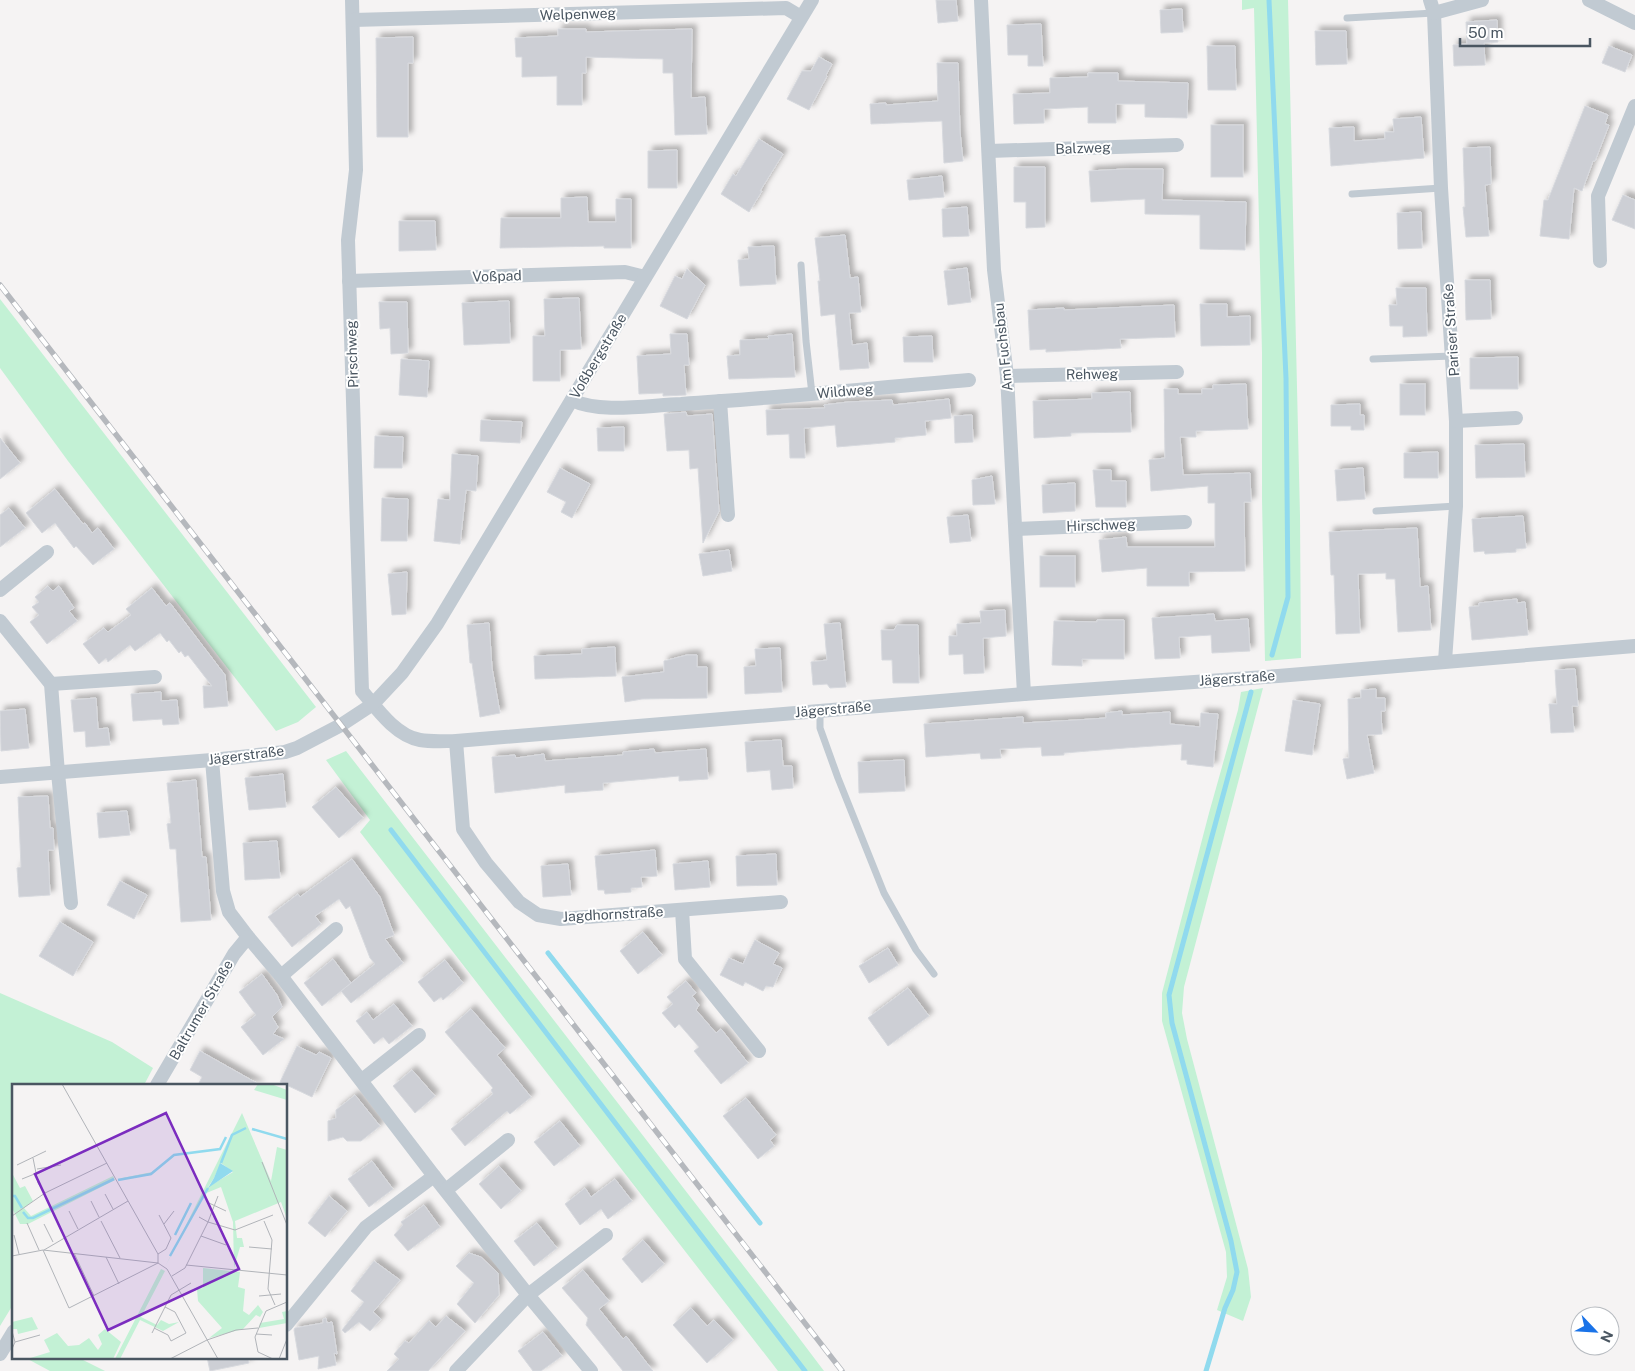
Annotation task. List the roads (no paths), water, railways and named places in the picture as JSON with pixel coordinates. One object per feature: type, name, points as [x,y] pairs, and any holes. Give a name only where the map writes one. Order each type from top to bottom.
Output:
[{"type":"street","name":"Pirschweg","points":[[352,0],[356,170],[348,240],[349,281],[362,691],[373,704]]},
{"type":"street","name":"Voßbergstraße","points":[[373,704],[402,673],[436,624],[812,0]]},
{"type":"street","name":"Am Fuchsbau","points":[[981,0],[994,270],[1007,376],[1024,694]]},
{"type":"street","points":[[1432,6],[1482,0]]},
{"type":"street","points":[[1589,0],[1633,18]]},
{"type":"street","name":"Pariser Straße","points":[[1432,6],[1441,188],[1456,421],[1456,506],[1445,661]]},
{"type":"street","name":"Welpenweg","points":[[353,20],[786,8],[801,17]]},
{"type":"street","points":[[1600,261],[1598,196],[1635,106]]},
{"type":"street","name":"Balzweg","points":[[989,151],[1177,145]]},
{"type":"street","name":"Voßpad","points":[[349,281],[625,272],[645,278]]},
{"type":"street","name":"Rehweg","points":[[1007,376],[1177,372]]},
{"type":"street","name":"Wildweg","points":[[572,400],[582,405],[602,408],[812,394],[969,380]]},
{"type":"street","points":[[720,401],[728,515]]},
{"type":"street","points":[[1456,421],[1516,418]]},
{"type":"street","name":"Hirschweg","points":[[1016,529],[1185,522]]},
{"type":"street","points":[[0,590],[47,552]]},
{"type":"street","points":[[0,621],[51,684],[71,903]]},
{"type":"street","name":"Jägerstraße","points":[[0,777],[212,760],[285,752],[297,748],[341,725],[373,704],[402,732],[420,740],[456,741],[820,710],[1278,676],[1635,646]]},
{"type":"street","points":[[51,684],[155,676]]},
{"type":"street","name":"Jagdhornstraße","points":[[456,741],[462,829],[486,863],[519,902],[538,915],[561,919],[780,902]]},
{"type":"street","points":[[212,760],[223,891],[229,912],[362,1080],[434,1176],[591,1371]]},
{"type":"street","name":"Jagdhornstraße","points":[[682,910],[685,960],[759,1051]]},
{"type":"street","points":[[281,976],[336,929]]},
{"type":"street","name":"Baltrumer Straße","points":[[158,1084],[234,954],[248,937]]},
{"type":"street","points":[[362,1080],[419,1035]]},
{"type":"street","points":[[446,1190],[508,1140]]},
{"type":"street","points":[[288,1323],[366,1226],[434,1176]]},
{"type":"street","points":[[456,1371],[528,1295],[606,1235]]},
{"type":"street","points":[[0,1354],[12,1334]]},
{"type":"lane","points":[[1347,18],[1432,6]]},
{"type":"lane","points":[[1352,194],[1441,188]]},
{"type":"lane","points":[[801,265],[812,394]]},
{"type":"lane","points":[[1373,359],[1452,356]]},
{"type":"lane","points":[[1376,511],[1456,506]]},
{"type":"lane","points":[[820,710],[820,728],[884,893],[916,950],[934,974]]},
{"type":"waterway","points":[[1269,0],[1286,378],[1288,597],[1272,655]]},
{"type":"waterway","points":[[1206,1371],[1225,1308],[1233,1290],[1237,1272],[1231,1241],[1172,1023],[1169,995],[1251,692]]},
{"type":"waterway","points":[[391,830],[805,1371]]},
{"type":"waterway","points":[[548,953],[760,1223]]},
{"type":"railway","points":[[0,285],[842,1371]]}]
